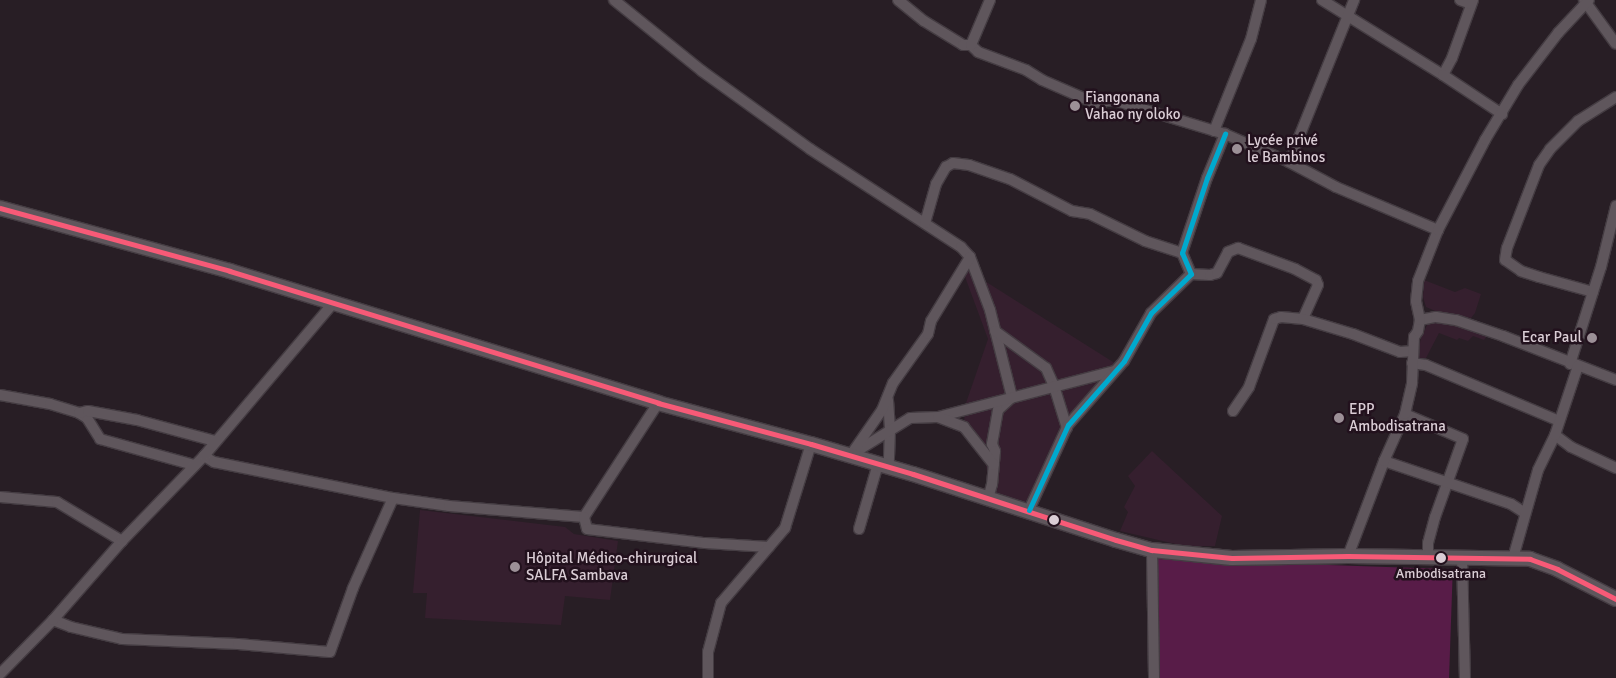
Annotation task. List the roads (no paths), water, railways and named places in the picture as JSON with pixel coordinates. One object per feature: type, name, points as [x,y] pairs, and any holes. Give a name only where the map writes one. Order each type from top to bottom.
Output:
[{"type":"main road","points":[[0,208],[124,241],[334,302],[658,403],[884,465],[1152,550],[1232,558],[1348,556],[1428,559],[1462,557],[1530,559],[1557,569],[1616,599]]},
{"type":"street","points":[[614,0],[702,71],[810,149],[961,247],[970,257],[990,310],[1012,397]]},
{"type":"street","points":[[898,0],[924,21],[963,45],[971,45],[978,52],[1026,70],[1042,80],[1094,103],[1113,100],[1159,112],[1225,134],[1289,162],[1344,191],[1438,230]]},
{"type":"street","points":[[971,45],[990,0]]},
{"type":"street","points":[[1214,131],[1245,55],[1261,0]]},
{"type":"street","points":[[1322,0],[1346,17],[1443,75],[1502,114]]},
{"type":"street","points":[[1289,162],[1318,96],[1346,17],[1354,0]]},
{"type":"street","points":[[1443,75],[1452,58],[1472,2],[1460,0]]},
{"type":"street","points":[[1348,556],[1384,461],[1405,414],[1412,383],[1414,337],[1418,331],[1420,320],[1416,301],[1418,281],[1438,230],[1485,140],[1518,85],[1558,33],[1587,1],[1616,44]]},
{"type":"street","points":[[1593,292],[1521,271],[1505,260],[1507,248],[1539,165],[1550,149],[1578,121],[1616,97]]},
{"type":"street","points":[[1191,274],[1182,253],[1207,178],[1225,134]]},
{"type":"street","points":[[925,223],[936,184],[946,167],[953,164],[969,165],[1010,179],[1072,210],[1090,214],[1145,241],[1182,253]]},
{"type":"street","points":[[1513,558],[1538,470],[1559,421],[1616,206]]},
{"type":"street","points":[[1029,510],[1067,428],[1124,361],[1151,313],[1191,274],[1210,275],[1217,273],[1228,252],[1238,248],[1295,269],[1316,280],[1318,284],[1303,319]]},
{"type":"street","points":[[850,456],[888,399],[894,383],[928,334],[931,321],[970,257]]},
{"type":"street","points":[[0,674],[53,620],[122,541],[204,456],[334,302]]},
{"type":"street","points":[[1233,411],[1249,387],[1274,319],[1281,316],[1303,319],[1353,334],[1400,352],[1413,351]]},
{"type":"street","points":[[1420,320],[1436,317],[1456,320],[1504,336],[1616,380]]},
{"type":"street","points":[[995,331],[1046,368],[1054,386],[1067,428]]},
{"type":"street","points":[[1412,363],[1426,365],[1559,421]]},
{"type":"street","points":[[850,456],[910,418],[938,416],[1114,371]]},
{"type":"street","points":[[0,395],[79,413],[88,418],[100,440],[194,465]]},
{"type":"street","points":[[988,499],[994,465],[995,451],[992,444],[998,410],[1012,397]]},
{"type":"street","points":[[859,529],[884,465],[890,429],[888,399]]},
{"type":"street","points":[[658,403],[584,518],[587,529],[705,543],[769,547]]},
{"type":"street","points":[[79,413],[88,411],[137,420],[215,441]]},
{"type":"street","points":[[1405,414],[1463,439],[1449,484],[1435,517],[1428,543],[1428,559]]},
{"type":"street","points":[[938,416],[964,427],[994,465]]},
{"type":"street","points":[[1555,434],[1571,447],[1616,468]]},
{"type":"street","points":[[708,678],[708,652],[721,603],[785,528],[812,444]]},
{"type":"street","points":[[204,456],[214,462],[393,498],[449,506],[584,518]]},
{"type":"street","points":[[1384,461],[1510,504],[1526,513]]},
{"type":"street","points":[[0,496],[57,502],[122,541]]},
{"type":"street","points":[[53,620],[65,626],[122,639],[228,644],[330,652],[353,588],[393,498]]},
{"type":"street","points":[[1152,550],[1154,678]]},
{"type":"street","points":[[1462,557],[1465,678]]},
{"type":"place","name":"Fiangonana Vahao ny oloko","points":[[1075,106]]},
{"type":"place","name":"Lycée privé le Bambinos","points":[[1237,149]]},
{"type":"place","name":"Ecar Paul","points":[[1592,338]]},
{"type":"place","name":"EPP Ambodisatrana","points":[[1339,418]]},
{"type":"place","name":"Ambodisatrana","points":[[1441,558]]},
{"type":"place","name":"Hôpital Médico-chirurgical SALFA Sambava","points":[[515,567]]}]
